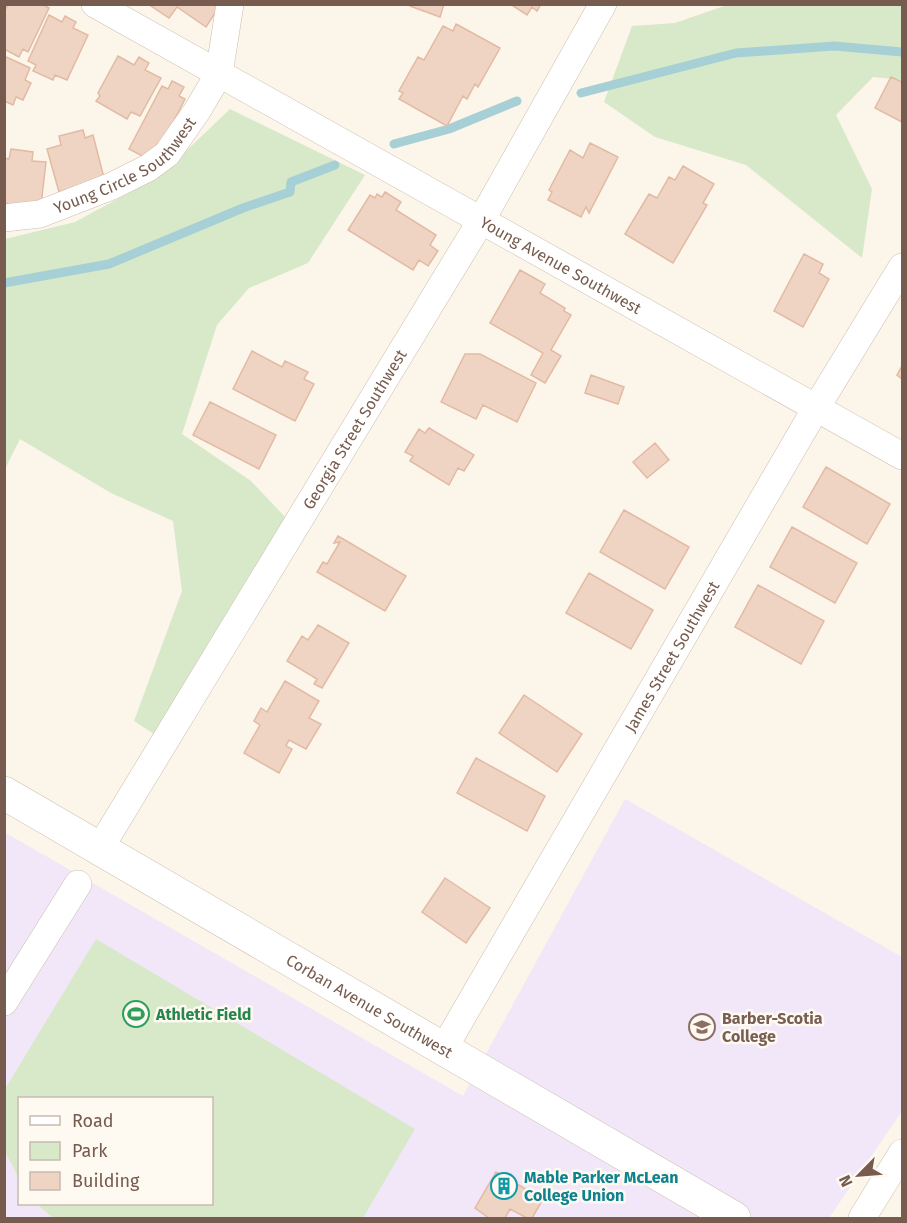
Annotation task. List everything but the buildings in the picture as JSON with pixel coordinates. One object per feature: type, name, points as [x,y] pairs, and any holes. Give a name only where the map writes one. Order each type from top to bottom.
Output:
[{"type":"street","name":"Young Avenue Southwest","points":[[95,4],[221,63],[482,219],[903,456]]},
{"type":"street","points":[[221,63],[230,4]]},
{"type":"street","name":"Georgia Street Southwest","points":[[100,848],[482,219],[603,4]]},
{"type":"street","name":"Young Circle Southwest","points":[[4,218],[40,214],[112,186],[148,168],[167,154],[197,111],[221,63]]},
{"type":"street","name":"James Street Southwest","points":[[444,1048],[816,408],[903,267]]},
{"type":"street","name":"Corban Avenue Southwest","points":[[4,793],[734,1218]]},
{"type":"street","points":[[4,1002],[78,884]]},
{"type":"street","points":[[862,1218],[903,1153]]},
{"type":"shaded area","name":"Barber-Scotia College","points":[[625,799],[902,957],[902,1111],[829,1218],[5,1218],[4,832],[463,1096]]},
{"type":"green space","points":[[727,5],[902,5],[902,80],[873,77],[836,115],[872,189],[862,258],[746,165],[655,137],[604,102],[632,26],[675,23]]},
{"type":"green space","points":[[230,109],[365,175],[308,263],[249,288],[217,325],[182,434],[251,481],[286,518],[154,734],[134,721],[182,591],[173,521],[111,493],[20,439],[5,469],[5,239],[75,222],[160,176]]},
{"type":"green space","name":"Athletic Field","points":[[96,939],[415,1129],[363,1218],[53,1218],[38,1205],[213,1205],[213,1097],[18,1097],[18,1177],[5,1151],[5,1089]]},
{"type":"waterway","points":[[581,93],[736,53],[834,46],[902,52]]},
{"type":"waterway","points":[[394,144],[449,129],[517,101]]},
{"type":"waterway","points":[[4,283],[109,264],[243,208],[290,192],[291,182],[335,165]]},
{"type":"place","name":"Athletic Field","points":[[136,1014]]},
{"type":"place","name":"Barber-Scotia College","points":[[702,1027]]},
{"type":"place","name":"Mable Parker McLean College Union","points":[[504,1186]]}]
